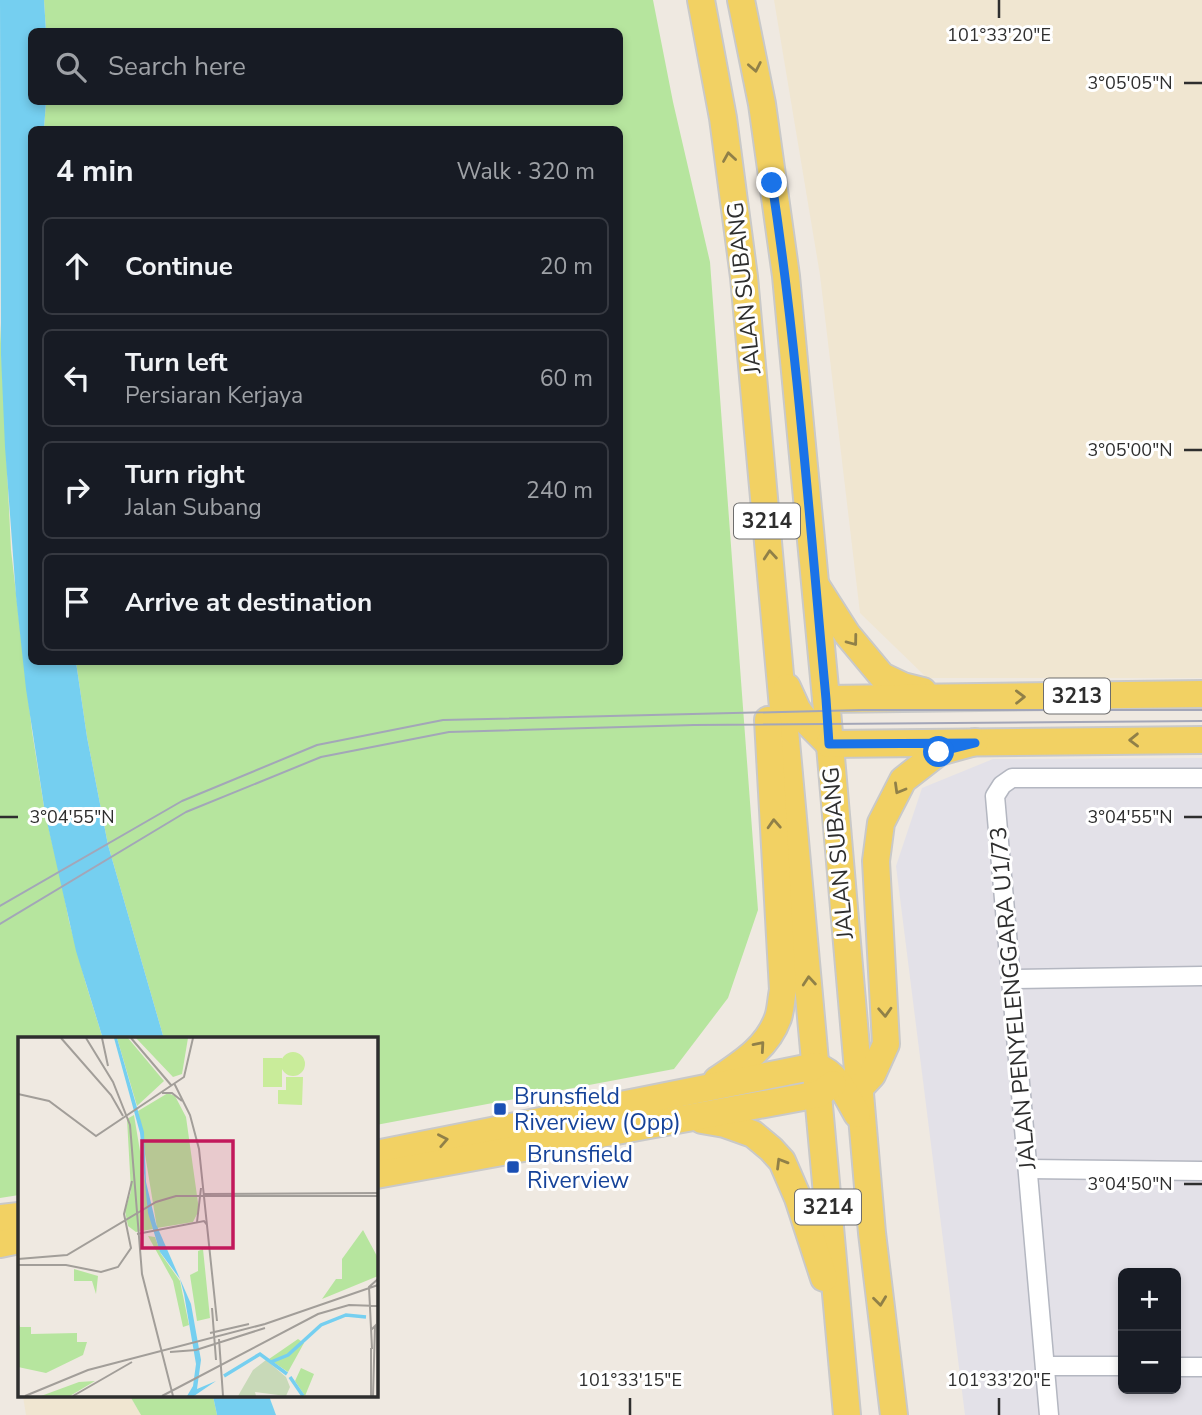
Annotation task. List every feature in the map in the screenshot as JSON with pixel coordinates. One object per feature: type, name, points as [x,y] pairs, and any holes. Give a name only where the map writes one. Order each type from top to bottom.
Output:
[{"type":"main road","name":"JALAN SUBANG","points":[[701,0],[723,118],[741,243],[791,788],[833,1083],[838,1319],[847,1415]]},
{"type":"main road","name":"JALAN SUBANG","points":[[741,0],[762,104],[786,276],[826,699],[855,1043],[848,1062],[833,1083]]},
{"type":"main road","points":[[815,584],[847,634],[882,676],[903,687],[952,698]]},
{"type":"main road","points":[[707,1087],[746,1061],[764,1044],[778,1017],[783,990],[766,688],[767,661],[776,623]]},
{"type":"main road","points":[[781,673],[797,709],[829,744]]},
{"type":"main road","name":"3213","points":[[826,699],[1202,694]]},
{"type":"main road","points":[[791,788],[799,733],[826,699]]},
{"type":"main road","name":"3213","points":[[829,744],[1202,740]]},
{"type":"main road","points":[[378,1175],[689,1118],[872,1075],[887,1044],[876,861],[881,822],[904,780],[939,752],[975,743]]},
{"type":"main road","points":[[378,1154],[707,1087],[833,1083]]},
{"type":"main road","name":"3214","points":[[833,1083],[861,1121],[894,1415]]},
{"type":"main road","points":[[689,1118],[725,1124],[753,1134],[782,1161],[798,1198],[838,1319]]},
{"type":"main road","points":[[0,1218],[18,1216]]},
{"type":"main road","points":[[0,1244],[18,1240]]},
{"type":"street","name":"JALAN PENYELENGGARA U1/73","points":[[1049,1415],[995,796],[1002,785],[1012,778],[1202,778]]},
{"type":"street","points":[[1011,979],[1202,976]]},
{"type":"street","points":[[1028,1169],[1202,1171]]},
{"type":"street","points":[[1046,1366],[1118,1366]]},
{"type":"street","points":[[1181,1367],[1202,1367]]},
{"type":"shaded area","points":[[774,0],[1202,0],[1202,678],[927,678],[860,613],[820,275]]},
{"type":"shaded area","points":[[1202,758],[1202,1415],[965,1415],[896,866],[922,788],[993,759]]},
{"type":"shaded area","points":[[23,1398],[131,1398],[141,1415],[26,1415]]},
{"type":"green space","points":[[44,0],[653,0],[673,102],[710,262],[758,910],[728,998],[674,1069],[378,1125],[378,1037],[163,1037],[108,845],[76,665],[623,665],[623,126],[44,126],[46,105],[623,105],[623,28],[46,28]]},
{"type":"green space","points":[[0,323],[11,550],[32,731],[45,813],[69,921],[102,1037],[18,1037],[18,1195],[0,1198]]},
{"type":"green space","points":[[131,1398],[213,1398],[217,1415],[141,1415]]},
{"type":"water","points":[[0,0],[44,0],[46,28],[28,28],[28,105],[46,105],[44,126],[28,126],[28,665],[76,665],[108,845],[163,1037],[102,1037],[76,951],[45,813],[26,689],[16,596],[1,355]]},
{"type":"water","points":[[213,1398],[270,1398],[276,1415],[217,1415]]},
{"type":"tram line","points":[[0,906],[182,801],[317,745],[443,720],[862,710],[1202,710]]},
{"type":"tram line","points":[[0,924],[186,812],[321,757],[449,732],[694,725],[1202,721]]},
{"type":"place","name":"Brunsfield Riverview (Opp)","points":[[500,1109]]},
{"type":"place","name":"Brunsfield Riverview","points":[[513,1167]]},
{"type":"route","points":[[772,183],[786,276],[798,392],[829,744],[975,743],[939,752]]}]
